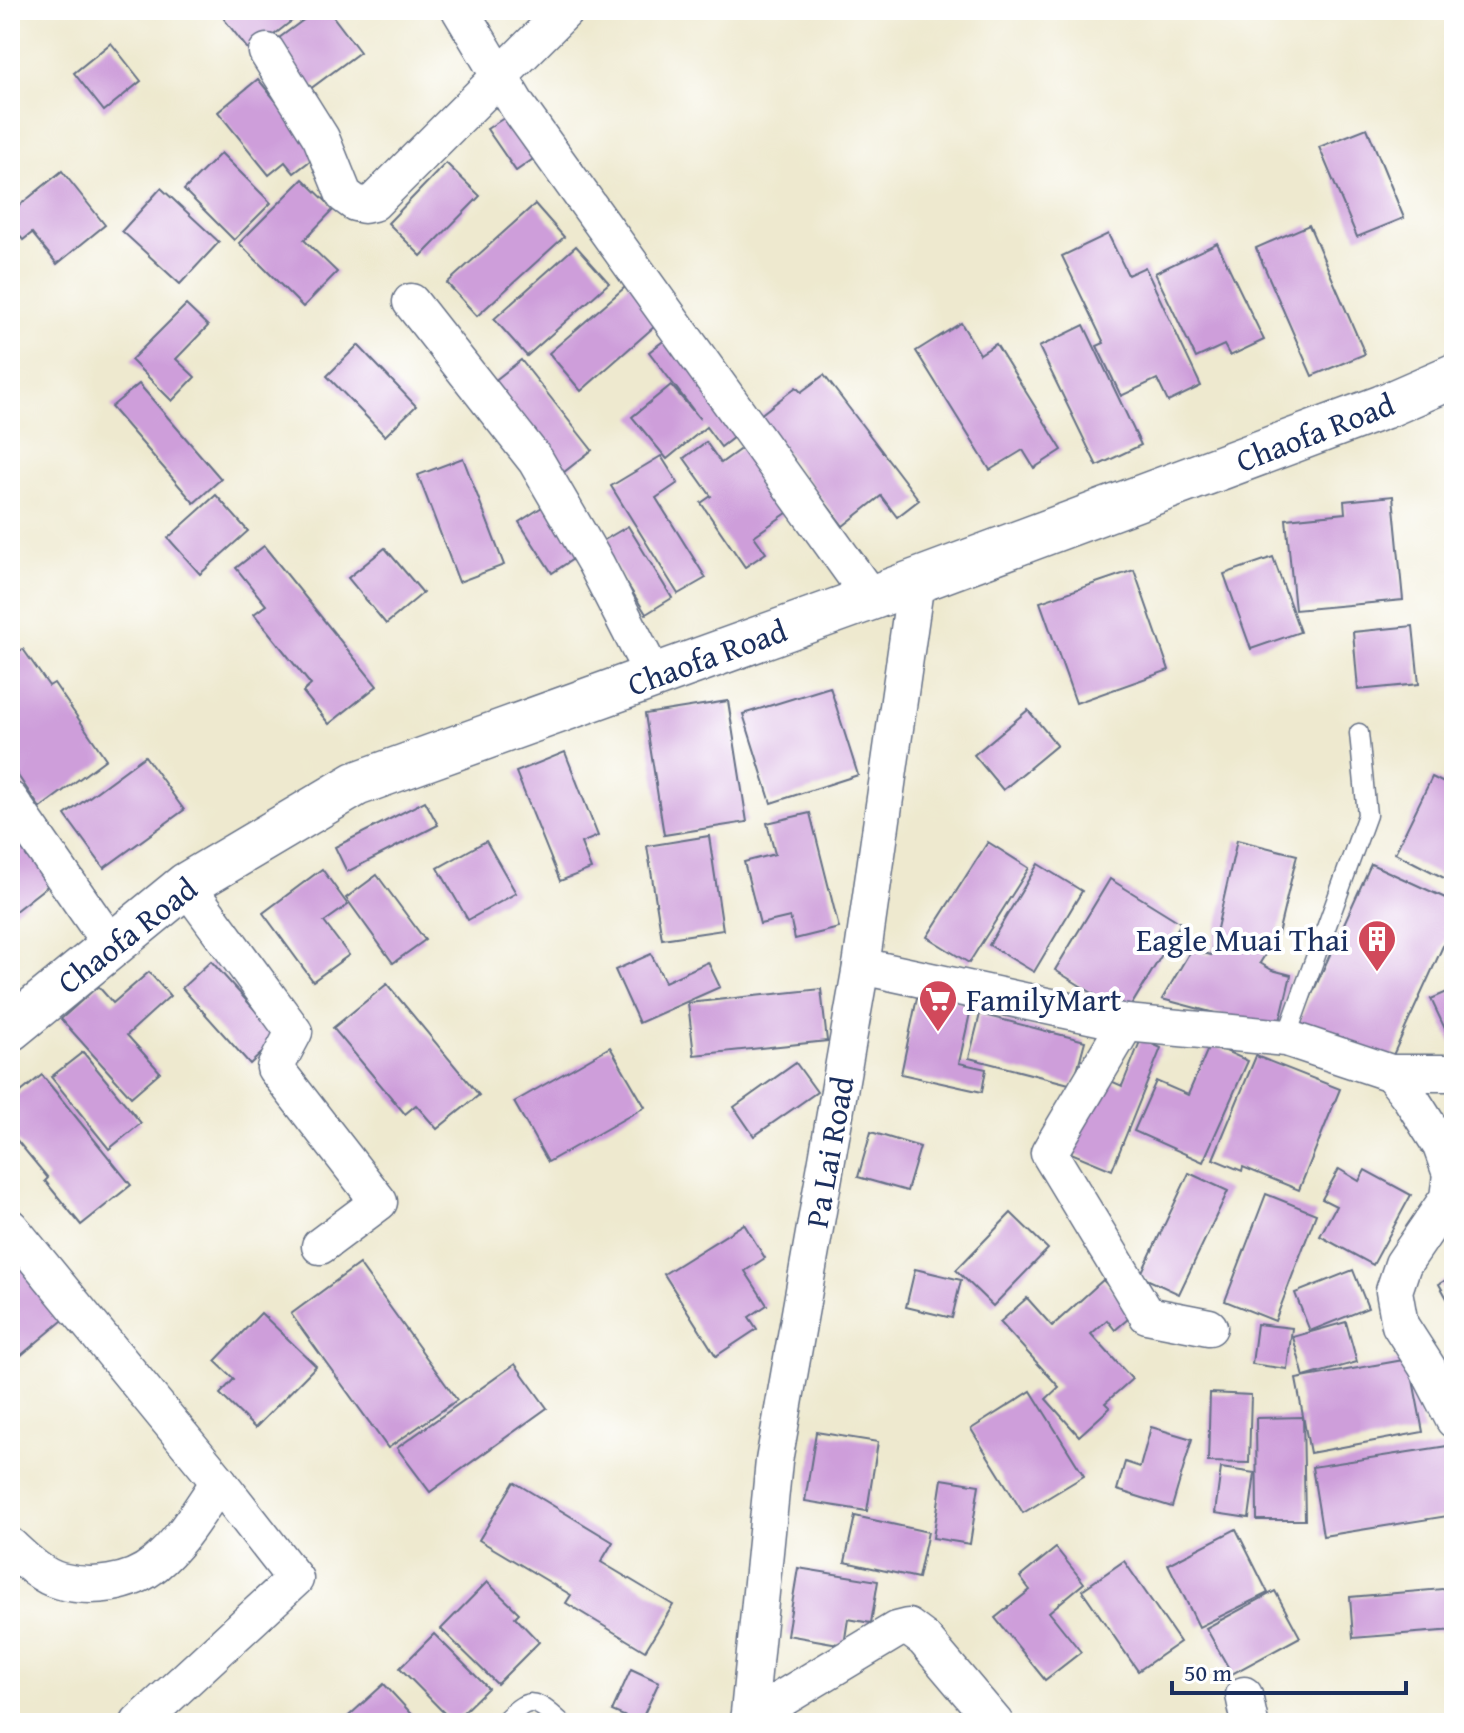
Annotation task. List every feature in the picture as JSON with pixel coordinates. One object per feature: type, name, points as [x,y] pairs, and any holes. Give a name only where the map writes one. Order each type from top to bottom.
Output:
[{"type":"main road","name":"Chaofa Road","points":[[10,1029],[186,885],[356,784],[871,598],[1383,407],[1454,376]]},
{"type":"street","points":[[460,10],[518,107],[871,598]]},
{"type":"street","points":[[267,52],[321,138],[344,195],[364,205],[373,203],[566,10]]},
{"type":"street","points":[[411,302],[536,461],[596,564],[654,677]]},
{"type":"street","name":"Pa Lai Road","points":[[748,1721],[774,1461],[861,966],[916,581]]},
{"type":"street","points":[[10,800],[111,945]]},
{"type":"street","points":[[186,885],[294,1032],[275,1068],[379,1202],[320,1246]]},
{"type":"street","points":[[861,966],[1126,1023],[1286,1038],[1391,1073],[1454,1073]]},
{"type":"street","points":[[1126,1023],[1049,1153],[1147,1315],[1209,1327]]},
{"type":"street","points":[[1391,1073],[1441,1146],[1451,1174],[1448,1198],[1403,1264],[1394,1291],[1400,1325],[1427,1367],[1454,1420]]},
{"type":"street","points":[[10,1227],[295,1579],[139,1723]]},
{"type":"street","points":[[10,1546],[32,1566],[59,1581],[98,1585],[128,1579],[154,1565],[178,1540],[219,1482]]},
{"type":"street","points":[[748,1721],[896,1630],[908,1627],[924,1639],[995,1723]]},
{"type":"lane","points":[[1286,1038],[1367,815],[1359,733]]},
{"type":"lane","points":[[502,1723],[527,1702],[534,1703],[562,1723]]},
{"type":"building","points":[[236,10],[303,12],[251,53],[224,19]]},
{"type":"building","points":[[317,10],[328,10],[360,52],[310,89],[275,41]]},
{"type":"building","points":[[111,43],[141,81],[104,111],[74,73]]},
{"type":"building","points":[[258,79],[319,154],[294,173],[285,162],[269,175],[218,112]]},
{"type":"building","points":[[507,116],[536,157],[516,171],[487,129]]},
{"type":"building","points":[[1367,128],[1404,218],[1357,237],[1319,147]]},
{"type":"building","points":[[221,153],[271,203],[234,240],[184,190]]},
{"type":"building","points":[[446,163],[480,196],[421,256],[388,223]]},
{"type":"building","points":[[62,171],[105,225],[57,264],[32,233],[23,240],[10,223],[10,213]]},
{"type":"building","points":[[303,179],[334,209],[304,240],[337,272],[303,307],[239,243]]},
{"type":"building","points":[[161,188],[219,242],[180,284],[122,231]]},
{"type":"building","points":[[535,204],[564,237],[477,316],[447,283]]},
{"type":"building","points":[[1309,225],[1365,354],[1312,376],[1256,248]]},
{"type":"building","points":[[1108,234],[1128,275],[1145,267],[1201,386],[1168,402],[1157,379],[1121,396],[1097,346],[1104,343],[1062,256]]},
{"type":"building","points":[[1217,243],[1264,340],[1230,356],[1224,345],[1196,358],[1155,273]]},
{"type":"building","points":[[576,246],[609,283],[527,356],[494,319]]},
{"type":"building","points":[[631,282],[663,319],[581,391],[549,353]]},
{"type":"building","points":[[186,305],[208,326],[176,359],[195,377],[172,401],[131,360]]},
{"type":"building","points":[[961,323],[980,354],[996,344],[1062,450],[1034,468],[1023,450],[990,470],[916,351]]},
{"type":"building","points":[[1084,325],[1141,445],[1097,466],[1039,347]]},
{"type":"building","points":[[670,336],[743,430],[721,447],[706,427],[667,459],[632,417],[671,385],[700,419],[649,352]]},
{"type":"building","points":[[358,345],[416,406],[385,436],[327,376]]},
{"type":"building","points":[[521,360],[592,450],[559,476],[488,386]]},
{"type":"building","points":[[824,375],[919,500],[897,517],[881,496],[843,526],[759,416],[796,387],[801,392]]},
{"type":"building","points":[[139,384],[221,479],[194,503],[111,407]]},
{"type":"building","points":[[706,442],[721,463],[749,443],[794,508],[754,536],[766,553],[745,567],[701,503],[711,496],[684,458]]},
{"type":"building","points":[[661,456],[678,483],[656,498],[706,578],[678,594],[611,486]]},
{"type":"building","points":[[463,458],[504,565],[459,582],[418,475]]},
{"type":"building","points":[[216,495],[248,531],[200,574],[168,538]]},
{"type":"building","points":[[1393,496],[1403,600],[1295,610],[1286,519],[1345,513],[1344,501]]},
{"type":"building","points":[[553,500],[585,551],[552,573],[519,522]]},
{"type":"building","points":[[628,526],[672,598],[646,614],[601,542]]},
{"type":"building","points":[[264,546],[377,686],[329,724],[303,692],[311,685],[254,614],[266,605],[236,568]]},
{"type":"building","points":[[385,548],[423,593],[386,624],[348,578]]},
{"type":"building","points":[[1273,557],[1300,632],[1251,649],[1224,574]]},
{"type":"building","points":[[1134,570],[1169,670],[1076,703],[1040,602]]},
{"type":"building","points":[[1413,626],[1419,684],[1358,690],[1353,632]]},
{"type":"building","points":[[23,649],[49,686],[54,683],[106,759],[40,808],[10,764],[10,657]]},
{"type":"building","points":[[830,687],[858,775],[771,803],[743,714]]},
{"type":"building","points":[[728,701],[747,822],[664,835],[645,714]]},
{"type":"building","points":[[1028,710],[1057,745],[1003,790],[974,755]]},
{"type":"building","points":[[565,752],[598,836],[581,843],[591,869],[560,881],[516,772]]},
{"type":"building","points":[[145,756],[184,810],[104,868],[65,815]]},
{"type":"building","points":[[1432,777],[1454,788],[1454,883],[1395,853]]},
{"type":"building","points":[[425,801],[438,825],[347,872],[335,847]]},
{"type":"building","points":[[810,813],[839,928],[795,939],[790,917],[760,924],[744,862],[775,854],[767,823]]},
{"type":"building","points":[[15,828],[55,880],[10,915],[10,831]]},
{"type":"building","points":[[709,836],[723,930],[662,939],[647,846]]},
{"type":"building","points":[[1237,840],[1297,855],[1278,934],[1260,963],[1291,975],[1280,1021],[1275,1029],[1162,999],[1191,950],[1211,955]]},
{"type":"building","points":[[486,841],[516,893],[468,920],[438,868]]},
{"type":"building","points":[[988,842],[1029,868],[969,963],[927,937]]},
{"type":"building","points":[[1038,864],[1082,891],[1034,972],[989,945]]},
{"type":"building","name":"Eagle Muai Thai","points":[[1371,864],[1454,902],[1454,922],[1389,1064],[1299,1023]]},
{"type":"building","points":[[322,869],[348,905],[324,922],[349,955],[313,981],[263,913]]},
{"type":"building","points":[[377,875],[425,940],[393,963],[346,898]]},
{"type":"building","points":[[1110,879],[1181,923],[1126,1014],[1055,970]]},
{"type":"building","points":[[651,954],[665,982],[708,962],[720,987],[639,1023],[615,970]]},
{"type":"building","points":[[211,961],[279,1037],[250,1064],[182,988]]},
{"type":"building","points":[[149,972],[170,996],[127,1035],[160,1072],[131,1097],[61,1019],[98,986],[113,1003]]},
{"type":"building","points":[[387,984],[479,1095],[437,1129],[416,1105],[405,1114],[333,1028]]},
{"type":"building","points":[[821,989],[827,1041],[694,1055],[688,1003]]},
{"type":"building","points":[[1454,989],[1454,1048],[1431,999]]},
{"type":"building","name":"FamilyMart","points":[[918,993],[972,1004],[959,1063],[986,1069],[982,1092],[901,1074]]},
{"type":"building","points":[[980,1014],[1085,1041],[1073,1085],[969,1058]]},
{"type":"building","points":[[1141,1039],[1161,1048],[1112,1170],[1071,1153],[1102,1077],[1122,1086]]},
{"type":"building","points":[[1210,1044],[1248,1061],[1203,1162],[1134,1131],[1156,1081],[1188,1095]]},
{"type":"building","points":[[610,1047],[645,1107],[548,1162],[514,1102]]},
{"type":"building","points":[[83,1052],[141,1123],[109,1149],[51,1077]]},
{"type":"building","points":[[1256,1056],[1340,1089],[1299,1190],[1243,1167],[1242,1171],[1213,1159]]},
{"type":"building","points":[[796,1063],[817,1092],[754,1136],[734,1107]]},
{"type":"building","points":[[42,1075],[131,1185],[81,1225],[10,1132],[10,1101]]},
{"type":"building","points":[[871,1132],[920,1147],[907,1191],[858,1177]]},
{"type":"building","points":[[1339,1169],[1359,1181],[1365,1170],[1411,1195],[1373,1265],[1320,1236],[1336,1206],[1322,1199]]},
{"type":"building","points":[[1189,1173],[1228,1191],[1179,1294],[1140,1276]]},
{"type":"building","points":[[1266,1194],[1316,1214],[1275,1321],[1225,1301]]},
{"type":"building","points":[[1011,1213],[1048,1249],[993,1306],[956,1270]]},
{"type":"building","points":[[744,1224],[765,1258],[745,1271],[767,1305],[749,1317],[757,1329],[716,1356],[664,1274]]},
{"type":"building","points":[[10,1247],[68,1316],[19,1357],[10,1346]]},
{"type":"building","points":[[359,1264],[457,1400],[388,1448],[291,1314]]},
{"type":"building","points":[[915,1269],[961,1280],[952,1318],[906,1307]]},
{"type":"building","points":[[1353,1270],[1368,1308],[1310,1331],[1295,1293]]},
{"type":"building","points":[[1454,1275],[1454,1311],[1439,1284]]},
{"type":"building","points":[[1103,1280],[1134,1314],[1115,1330],[1107,1320],[1091,1334],[1132,1379],[1105,1403],[1110,1408],[1079,1436],[1046,1399],[1059,1387],[1000,1322],[1027,1298],[1052,1326]]},
{"type":"building","points":[[261,1313],[316,1366],[255,1428],[220,1394],[234,1379],[215,1361]]},
{"type":"building","points":[[1346,1322],[1357,1362],[1304,1377],[1293,1337]]},
{"type":"building","points":[[1257,1324],[1292,1328],[1287,1369],[1252,1364]]},
{"type":"building","points":[[1409,1359],[1423,1432],[1310,1453],[1296,1379]]},
{"type":"building","points":[[515,1364],[547,1408],[430,1492],[397,1448]]},
{"type":"building","points":[[1031,1391],[1084,1476],[1023,1513],[971,1429]]},
{"type":"building","points":[[1210,1393],[1251,1395],[1249,1463],[1208,1462]]},
{"type":"building","points":[[1303,1417],[1305,1520],[1257,1520],[1256,1418]]},
{"type":"building","points":[[1151,1427],[1192,1439],[1172,1507],[1117,1490],[1125,1462],[1140,1467]]},
{"type":"building","points":[[816,1432],[878,1442],[867,1511],[805,1501]]},
{"type":"building","points":[[1454,1445],[1454,1515],[1323,1536],[1312,1467]]},
{"type":"building","points":[[1221,1468],[1255,1473],[1249,1518],[1215,1513]]},
{"type":"building","points":[[942,1479],[979,1485],[970,1544],[933,1538]]},
{"type":"building","points":[[514,1482],[613,1542],[601,1562],[673,1605],[645,1651],[566,1603],[571,1595],[479,1540]]},
{"type":"building","points":[[855,1516],[928,1532],[918,1578],[845,1562]]},
{"type":"building","points":[[1236,1529],[1268,1593],[1199,1627],[1168,1564]]},
{"type":"building","points":[[1056,1548],[1084,1583],[1049,1612],[1081,1652],[1045,1680],[995,1618],[1030,1590],[1020,1577]]},
{"type":"building","points":[[1124,1561],[1180,1642],[1138,1671],[1082,1590]]},
{"type":"building","points":[[798,1568],[878,1581],[871,1623],[848,1619],[844,1645],[787,1635]]},
{"type":"building","points":[[487,1582],[519,1613],[515,1617],[539,1642],[497,1684],[441,1629]]},
{"type":"building","points":[[1454,1588],[1454,1630],[1353,1638],[1350,1597]]},
{"type":"building","points":[[1275,1591],[1300,1637],[1232,1674],[1206,1628]]},
{"type":"building","points":[[434,1634],[488,1688],[453,1722],[400,1668]]},
{"type":"building","points":[[631,1669],[659,1682],[640,1723],[612,1711]]},
{"type":"building","points":[[384,1684],[420,1723],[341,1723]]},
{"type":"place","name":"Eagle Muai Thai","points":[[1377,973]]},
{"type":"place","name":"FamilyMart","points":[[938,1033]]}]
